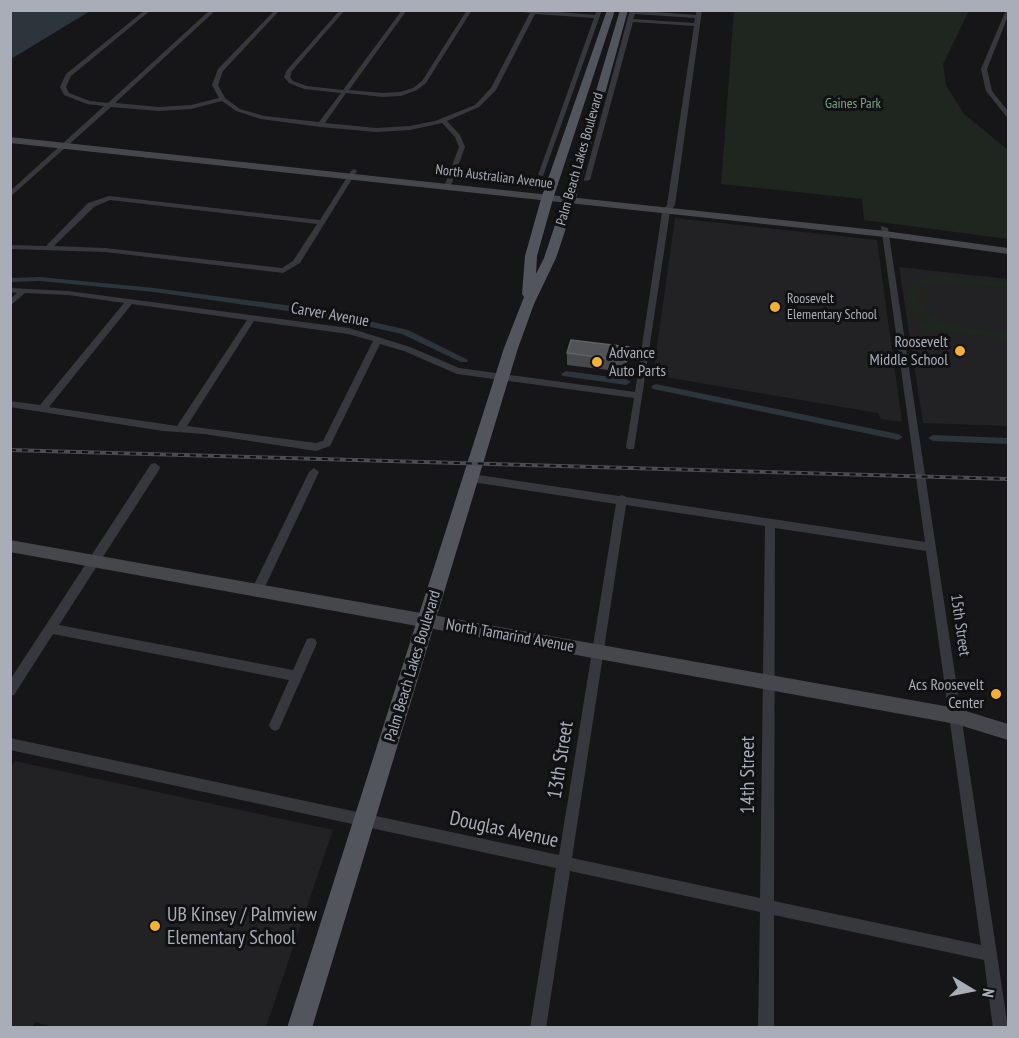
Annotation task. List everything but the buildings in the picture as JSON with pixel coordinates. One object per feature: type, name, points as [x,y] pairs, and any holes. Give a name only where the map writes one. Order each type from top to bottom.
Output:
[{"type":"main road","name":"Palm Beach Lakes Boulevard","points":[[527,304],[531,256],[548,196],[611,10]]},
{"type":"main road","name":"Palm Beach Lakes Boulevard","points":[[299,1028],[527,304],[550,258],[589,151],[600,91],[630,11]]},
{"type":"main road","points":[[585,90],[600,91]]},
{"type":"main road","name":"North Australian Avenue","points":[[10,134],[68,143],[548,196],[1008,244]]},
{"type":"main road","name":"North Australian Avenue","points":[[10,140],[68,143]]},
{"type":"main road","name":"North Australian Avenue","points":[[885,231],[1008,251]]},
{"type":"main road","name":"North Tamarind Avenue","points":[[10,546],[956,716],[1008,732]]},
{"type":"street","points":[[149,10],[70,74],[63,83],[64,90],[75,99],[108,105],[170,109],[223,99]]},
{"type":"street","points":[[10,195],[214,10]]},
{"type":"street","points":[[278,10],[220,70],[215,85],[223,99],[238,110],[263,118],[385,130],[410,128],[443,121],[469,111],[490,95],[532,12]]},
{"type":"street","points":[[343,10],[289,71],[287,77],[299,86],[392,95],[418,88],[470,10]]},
{"type":"street","points":[[320,125],[405,10]]},
{"type":"street","points":[[508,10],[599,14],[541,174]]},
{"type":"street","points":[[587,180],[589,151],[619,45],[631,20],[630,11],[698,18]]},
{"type":"street","points":[[1008,11],[984,69],[989,91],[1008,115]]},
{"type":"street","points":[[631,20],[698,18]]},
{"type":"street","points":[[631,447],[698,18]]},
{"type":"street","points":[[590,42],[601,43]]},
{"type":"street","points":[[566,108],[579,110]]},
{"type":"street","points":[[443,121],[458,136],[462,147],[449,184]]},
{"type":"street","points":[[10,248],[49,247],[105,250],[284,271],[296,263],[352,174]]},
{"type":"street","points":[[49,247],[91,205],[109,198],[322,222]]},
{"type":"street","name":"15th Street","points":[[885,231],[1001,1028]]},
{"type":"street","name":"Carver Avenue","points":[[10,290],[68,293],[349,331],[407,349],[448,368],[503,378],[639,396]]},
{"type":"street","points":[[10,304],[23,291]]},
{"type":"street","points":[[42,409],[130,301]]},
{"type":"street","points":[[180,429],[252,318]]},
{"type":"street","points":[[10,404],[316,447],[327,444],[378,339]]},
{"type":"street","points":[[10,691],[155,467]]},
{"type":"street","points":[[257,591],[314,472]]},
{"type":"street","points":[[472,478],[931,547]]},
{"type":"street","name":"13th Street","points":[[538,1028],[622,499]]},
{"type":"street","name":"14th Street","points":[[766,1028],[770,522]]},
{"type":"street","points":[[51,629],[296,676]]},
{"type":"street","points":[[275,725],[311,643]]},
{"type":"street","name":"Douglas Avenue","points":[[10,744],[990,954]]},
{"type":"shaded area","points":[[11,10],[90,10],[90,11],[11,59]]},
{"type":"shaded area","name":"Roosevelt Elementary School","points":[[675,218],[877,240],[902,422],[881,419],[878,413],[653,375]]},
{"type":"shaded area","name":"Roosevelt Middle School","points":[[899,267],[1008,279],[1008,426],[923,423]]},
{"type":"shaded area","name":"UB Kinsey / Palmview Elementary School","points":[[15,761],[333,830],[266,1027],[55,1028],[35,1022],[32,1027],[11,1027],[10,769]]},
{"type":"green space","name":"Gaines Park","points":[[734,11],[969,11],[943,64],[946,85],[964,114],[1008,150],[1008,239],[864,220],[862,199],[721,184]]},
{"type":"green space","points":[[936,275],[1008,282],[1008,288],[935,282],[923,287],[917,296],[924,310],[937,320],[956,326],[1008,333],[1008,339],[919,329],[918,322],[929,323],[911,307],[907,298],[908,289],[918,279]]},
{"type":"waterway","points":[[10,280],[40,279],[154,290],[316,312],[405,332],[464,360]]},
{"type":"waterway","points":[[566,374],[626,382]]},
{"type":"waterway","points":[[656,387],[898,437]]},
{"type":"waterway","points":[[933,438],[1008,441]]},
{"type":"railway","points":[[10,450],[1008,479]]},
{"type":"place","name":"Roosevelt Elementary School","points":[[775,307]]},
{"type":"place","name":"Roosevelt Middle School","points":[[960,351]]},
{"type":"place","name":"Advance Auto Parts","points":[[597,362]]},
{"type":"place","name":"Acs Roosevelt Center","points":[[996,694]]},
{"type":"place","name":"UB Kinsey / Palmview Elementary School","points":[[155,926]]}]
